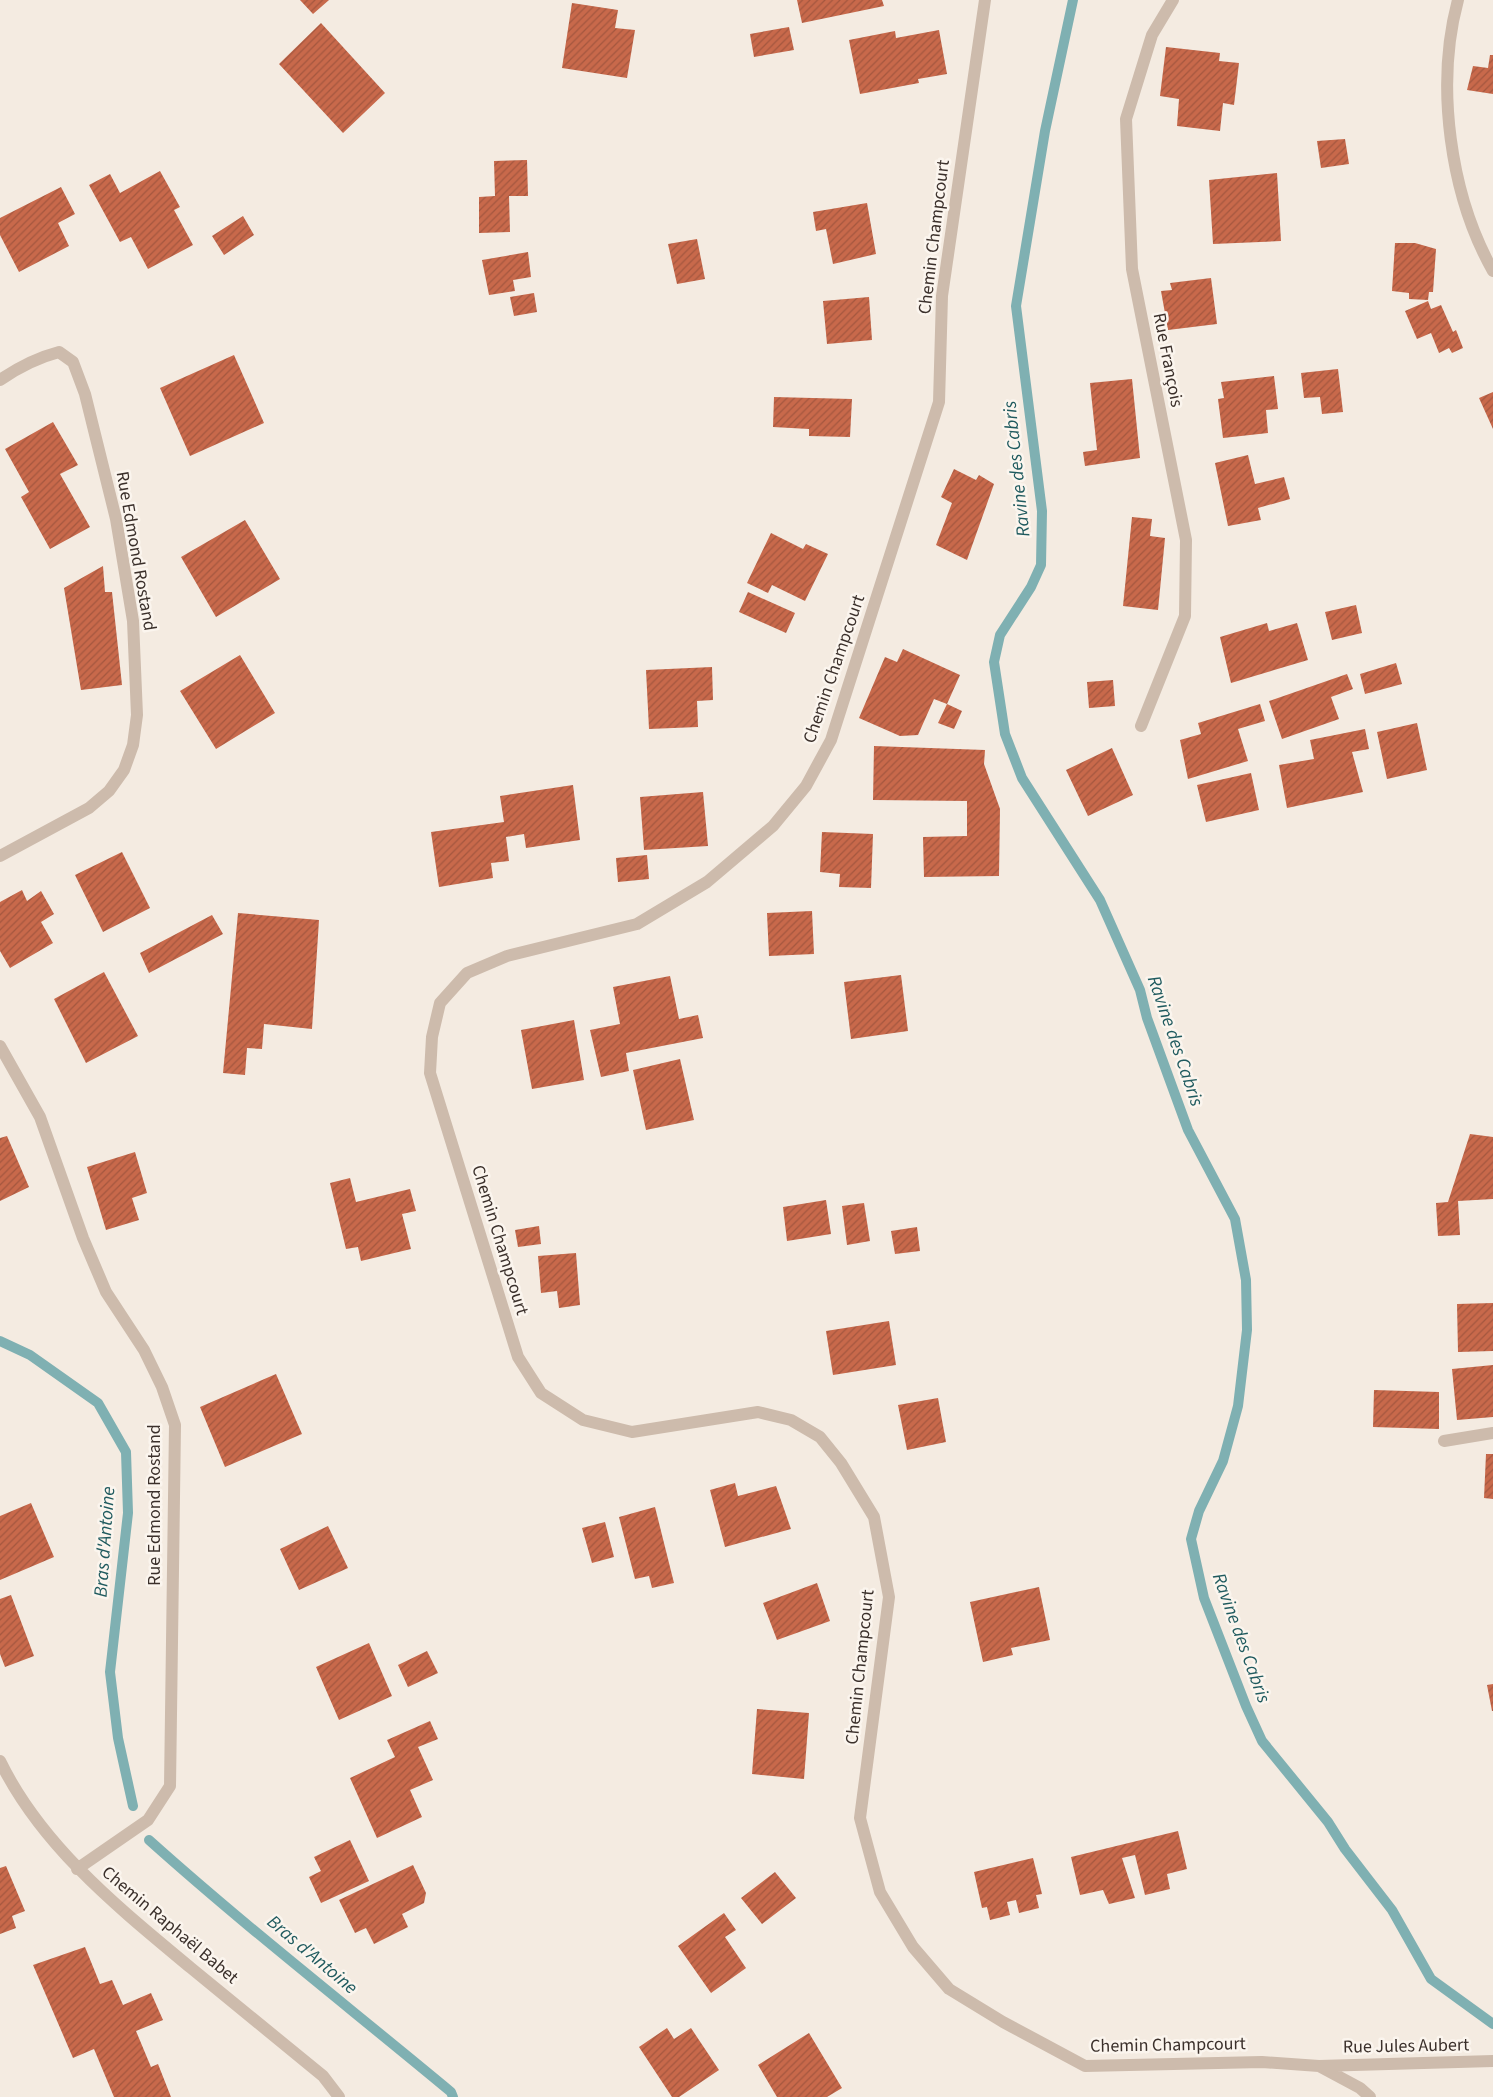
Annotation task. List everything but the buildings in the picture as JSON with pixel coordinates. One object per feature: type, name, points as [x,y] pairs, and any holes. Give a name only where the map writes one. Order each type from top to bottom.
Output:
[{"type":"street","name":"Chemin Champcourt","points":[[985,0],[942,296],[939,402],[831,740],[806,786],[774,826],[707,882],[637,924],[507,956],[467,973],[440,1004],[432,1037],[430,1073],[518,1357],[541,1393],[583,1420],[632,1432],[758,1412],[791,1420],[820,1437],[841,1464],[874,1517],[889,1596],[860,1818],[880,1892],[913,1947],[948,1988],[1003,2022],[1085,2066],[1262,2062],[1319,2066],[1360,2088],[1370,2097]]},
{"type":"street","name":"Rue François","points":[[1141,726],[1185,616],[1186,540],[1132,269],[1126,119],[1152,35],[1173,0]]},
{"type":"street","points":[[1458,0],[1453,19],[1448,79],[1451,140],[1462,197],[1480,249],[1493,271]]},
{"type":"street","name":"Rue Edmond Rostand","points":[[0,380],[22,364],[41,356],[59,352],[73,362],[86,394],[116,520],[133,621],[137,715],[133,745],[124,770],[110,791],[89,808],[0,856]]},
{"type":"street","name":"Rue Edmond Rostand","points":[[0,1046],[40,1117],[83,1238],[106,1292],[144,1350],[162,1387],[175,1425],[170,1786],[148,1820],[77,1869]]},
{"type":"street","points":[[1444,1441],[1493,1433]]},
{"type":"street","name":"Chemin Raphaël Babet","points":[[0,1761],[16,1793],[77,1869],[150,1934],[323,2076],[339,2097]]},
{"type":"street","name":"Rue Jules Aubert","points":[[1319,2066],[1493,2061]]},
{"type":"waterway","name":"Ravine des Cabris","points":[[1073,0],[1045,131],[1016,306],[1042,511],[1041,565],[1031,587],[1000,635],[994,662],[1005,734],[1022,778],[1100,900],[1140,990],[1147,1018],[1188,1130],[1235,1219],[1246,1280],[1247,1330],[1238,1406],[1223,1461],[1199,1511],[1191,1539],[1204,1598],[1246,1706],[1262,1741],[1328,1822],[1345,1849],[1392,1910],[1431,1979],[1493,2024]]},
{"type":"waterway","name":"Bras d'Antoine","points":[[0,1341],[30,1355],[98,1403],[126,1452],[128,1513],[110,1672],[118,1738],[133,1806]]},
{"type":"waterway","name":"Bras d'Antoine","points":[[149,1840],[261,1936],[451,2092],[453,2097]]}]
